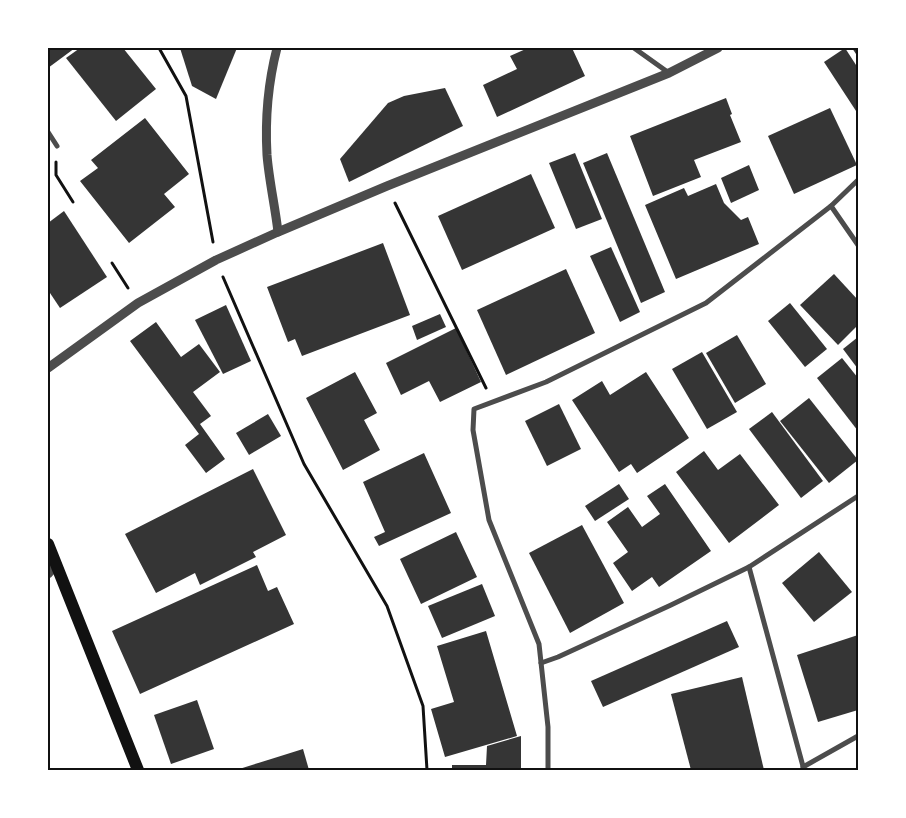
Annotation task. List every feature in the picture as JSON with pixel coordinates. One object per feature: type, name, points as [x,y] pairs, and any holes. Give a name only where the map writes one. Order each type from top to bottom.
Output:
[{"type":"main road","points":[[48,544],[138,770]]},
{"type":"street","points":[[277,48],[269,92],[266,126],[267,157],[278,232]]},
{"type":"street","points":[[634,48],[669,72]]},
{"type":"street","points":[[48,368],[138,303],[216,260],[386,186],[669,72],[718,48]]},
{"type":"street","points":[[48,132],[57,146]]},
{"type":"street","points":[[548,770],[548,727],[539,644],[490,520],[473,430],[474,409],[546,382],[706,302],[831,206],[858,180]]},
{"type":"street","points":[[831,206],[858,245]]},
{"type":"street","points":[[541,663],[672,606],[749,566],[858,496]]},
{"type":"street","points":[[48,574],[57,564]]},
{"type":"street","points":[[749,566],[803,769],[858,736]]},
{"type":"path","points":[[159,48],[186,96],[216,260],[304,464],[387,606],[423,706],[427,770]]},
{"type":"path","points":[[57,146],[56,175],[73,202]]},
{"type":"path","points":[[386,186],[493,402]]},
{"type":"path","points":[[112,263],[138,303]]},
{"type":"building","points":[[48,48],[75,48],[48,68]]},
{"type":"building","points":[[80,48],[123,48],[156,89],[116,121],[66,58]]},
{"type":"building","points":[[180,48],[237,48],[216,99],[192,86]]},
{"type":"building","points":[[528,48],[572,48],[585,76],[497,117],[483,85],[517,69],[510,56]]},
{"type":"building","points":[[845,48],[858,68],[858,114],[824,62]]},
{"type":"building","points":[[852,48],[858,48],[858,57]]},
{"type":"building","points":[[445,88],[463,126],[349,182],[340,159],[388,103],[404,96]]},
{"type":"building","points":[[726,98],[732,114],[730,115],[741,142],[694,160],[701,177],[653,196],[630,136]]},
{"type":"building","points":[[830,108],[857,165],[794,194],[768,136]]},
{"type":"building","points":[[145,118],[189,174],[164,194],[175,207],[129,243],[80,181],[98,168],[91,160]]},
{"type":"building","points":[[575,153],[602,219],[576,229],[549,163]]},
{"type":"building","points":[[607,153],[665,292],[641,303],[583,163]]},
{"type":"building","points":[[749,165],[759,190],[731,203],[721,178]]},
{"type":"building","points":[[531,174],[555,228],[462,270],[438,216]]},
{"type":"building","points":[[716,184],[724,203],[741,220],[748,217],[759,244],[676,279],[645,205],[684,188],[688,196]]},
{"type":"building","points":[[64,211],[107,277],[60,308],[48,290],[48,223]]},
{"type":"building","points":[[383,243],[410,315],[302,356],[295,339],[288,342],[267,287]]},
{"type":"building","points":[[611,247],[640,312],[620,322],[590,256]]},
{"type":"building","points":[[566,269],[595,333],[506,375],[477,310]]},
{"type":"building","points":[[834,274],[858,300],[858,325],[838,345],[800,305]]},
{"type":"building","points":[[790,303],[827,349],[805,367],[768,321]]},
{"type":"building","points":[[226,305],[251,361],[223,374],[195,320]]},
{"type":"building","points":[[440,314],[446,327],[417,340],[412,326]]},
{"type":"building","points":[[156,322],[181,357],[199,344],[220,372],[193,392],[211,416],[200,424],[225,459],[206,473],[185,445],[199,434],[130,341]]},
{"type":"building","points":[[456,328],[481,382],[440,402],[429,381],[401,395],[386,363]]},
{"type":"building","points":[[737,335],[766,384],[735,403],[706,353]]},
{"type":"building","points":[[858,337],[858,369],[843,349]]},
{"type":"building","points":[[702,352],[737,412],[707,429],[672,369]]},
{"type":"building","points":[[842,358],[858,378],[858,431],[817,378]]},
{"type":"building","points":[[355,372],[377,413],[364,420],[380,450],[343,470],[306,398]]},
{"type":"building","points":[[646,372],[689,438],[637,473],[631,464],[619,472],[572,400],[602,381],[610,395]]},
{"type":"building","points":[[809,398],[858,460],[829,483],[780,421]]},
{"type":"building","points":[[559,404],[581,449],[547,466],[525,421]]},
{"type":"building","points":[[772,412],[823,481],[801,498],[749,429]]},
{"type":"building","points":[[268,414],[281,436],[249,455],[236,433]]},
{"type":"building","points":[[704,451],[718,470],[740,454],[779,505],[729,543],[676,472]]},
{"type":"building","points":[[424,453],[451,513],[379,546],[374,537],[385,532],[363,482]]},
{"type":"building","points":[[253,469],[286,535],[253,552],[256,557],[200,585],[195,573],[156,593],[125,534]]},
{"type":"building","points":[[619,484],[629,499],[595,521],[585,506]]},
{"type":"building","points":[[665,484],[711,551],[659,587],[652,577],[632,591],[613,563],[628,552],[607,522],[628,507],[642,527],[660,514],[647,496]]},
{"type":"building","points":[[582,525],[624,603],[570,633],[529,553]]},
{"type":"building","points":[[456,532],[477,577],[421,604],[400,559]]},
{"type":"building","points":[[819,552],[852,592],[814,622],[782,583]]},
{"type":"building","points":[[257,565],[268,591],[277,587],[294,624],[140,694],[112,631]]},
{"type":"building","points":[[482,584],[495,616],[442,638],[428,606]]},
{"type":"building","points":[[727,621],[739,647],[603,707],[591,681]]},
{"type":"building","points":[[486,631],[517,736],[445,757],[431,709],[454,702],[437,646]]},
{"type":"building","points":[[858,635],[858,710],[818,722],[797,655]]},
{"type":"building","points":[[742,677],[764,770],[691,770],[671,694]]},
{"type":"building","points":[[197,700],[214,749],[171,764],[154,715]]},
{"type":"building","points":[[521,736],[521,770],[452,770],[452,765],[486,765],[487,746]]},
{"type":"building","points":[[303,749],[309,770],[236,770]]}]
